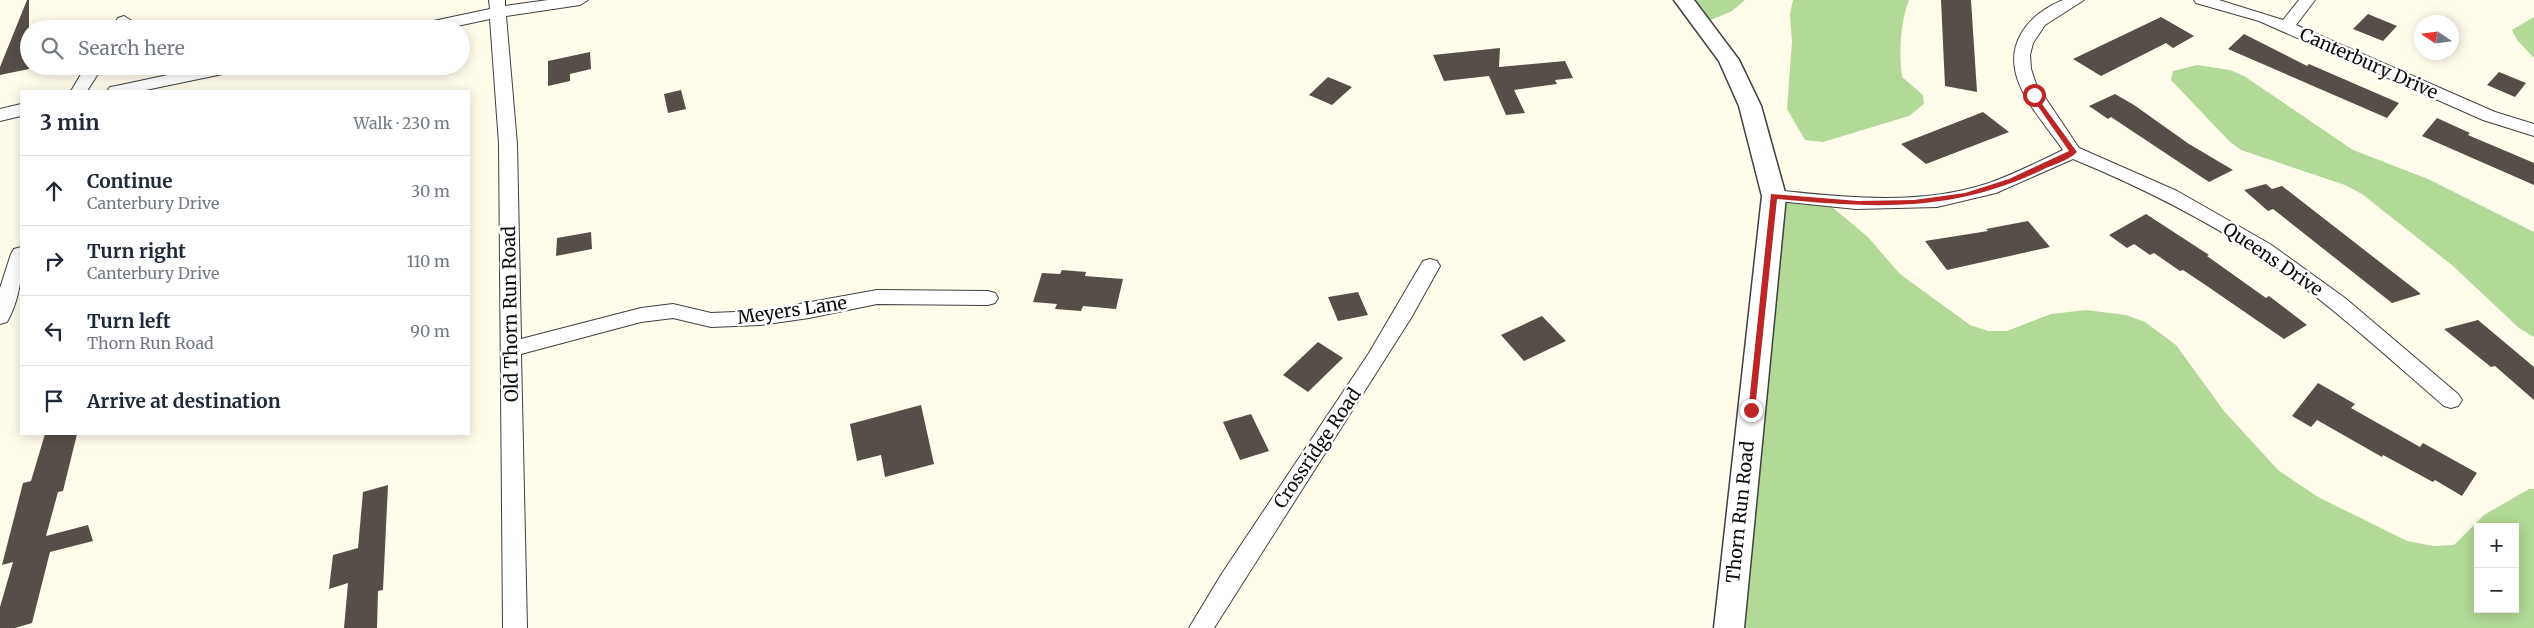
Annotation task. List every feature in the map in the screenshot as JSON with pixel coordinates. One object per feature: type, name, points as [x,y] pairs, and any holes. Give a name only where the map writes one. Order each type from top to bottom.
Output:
[{"type":"street","points":[[450,20],[498,6],[580,0]]},
{"type":"street","name":"Thorn Run Road","points":[[1684,0],[1729,60],[1750,106],[1774,196],[1729,628]]},
{"type":"street","points":[[1774,196],[1858,204],[1896,204],[1940,200],[1988,189],[2011,181],[2073,152],[2027,83],[2022,58],[2028,35],[2035,25],[2046,14],[2076,0]]},
{"type":"street","name":"Canterbury Drive","points":[[2202,0],[2245,11],[2286,27],[2489,116],[2534,130]]},
{"type":"street","points":[[2286,27],[2307,0]]},
{"type":"street","name":"Old Thorn Run Road","points":[[498,6],[508,144],[515,628]]},
{"type":"street","points":[[79,90],[89,75]]},
{"type":"street","points":[[121,90],[193,75]]},
{"type":"street","points":[[0,115],[20,110]]},
{"type":"street","name":"Queens Drive","points":[[2073,152],[2172,197],[2259,246],[2321,290],[2451,400]]},
{"type":"street","points":[[0,317],[20,257]]},
{"type":"street","name":"Crossridge Road","points":[[1201,628],[1277,506],[1394,331],[1430,266]]},
{"type":"street","name":"Meyers Lane","points":[[511,349],[640,315],[673,311],[711,320],[760,318],[809,311],[877,297],[988,298]]},
{"type":"green space","points":[[1684,0],[1745,0],[1732,11],[1704,23]]},
{"type":"green space","points":[[1793,0],[1909,0],[1901,38],[1902,77],[1923,95],[1924,104],[1909,116],[1823,142],[1805,140],[1787,109],[1792,42],[1790,14]]},
{"type":"green space","points":[[2534,17],[2534,58],[2517,40],[2512,30]]},
{"type":"green space","points":[[2197,65],[2230,70],[2244,76],[2353,150],[2428,179],[2534,232],[2534,337],[2519,328],[2453,266],[2362,194],[2345,185],[2241,150],[2229,141],[2171,80],[2173,71]]},
{"type":"green space","points":[[1774,196],[1826,202],[1868,237],[1900,274],[1970,325],[1988,331],[2007,331],[2051,314],[2086,310],[2126,315],[2145,322],[2176,345],[2224,411],[2278,470],[2318,497],[2407,541],[2433,546],[2454,545],[2474,525],[2474,613],[2519,613],[2519,523],[2476,523],[2484,515],[2529,489],[2534,489],[2534,628],[1729,628]]},
{"type":"building","points":[[27,0],[29,0],[29,20],[20,20],[20,71],[0,75],[0,67]]},
{"type":"building","points":[[1941,0],[1971,0],[1977,92],[1945,86]]},
{"type":"building","points":[[2368,14],[2397,26],[2383,41],[2353,29]]},
{"type":"building","points":[[2161,17],[2194,36],[2173,48],[2166,43],[2101,76],[2073,59]]},
{"type":"building","points":[[2244,34],[2307,66],[2309,64],[2399,103],[2387,118],[2228,49]]},
{"type":"building","points":[[1500,48],[1499,67],[1565,61],[1573,78],[1555,80],[1557,84],[1514,90],[1525,113],[1506,115],[1489,76],[1444,81],[1433,55]]},
{"type":"building","points":[[590,52],[591,69],[570,74],[570,81],[548,86],[548,61]]},
{"type":"building","points":[[2499,72],[2526,83],[2515,97],[2487,85]]},
{"type":"building","points":[[1328,77],[1352,87],[1332,105],[1309,95]]},
{"type":"building","points":[[681,90],[686,109],[668,113],[664,94]]},
{"type":"building","points":[[2115,94],[2134,105],[2189,144],[2233,170],[2209,182],[2111,117],[2108,119],[2089,106]]},
{"type":"building","points":[[1983,112],[2009,132],[1926,164],[1901,144]]},
{"type":"building","points":[[2437,118],[2470,133],[2468,135],[2534,163],[2534,185],[2422,136]]},
{"type":"building","points":[[2266,184],[2272,189],[2282,186],[2421,294],[2392,303],[2273,209],[2268,211],[2244,190]]},
{"type":"building","points":[[2146,214],[2209,255],[2207,256],[2266,298],[2269,296],[2307,325],[2284,339],[2183,270],[2180,271],[2154,253],[2150,255],[2134,244],[2127,248],[2109,235]]},
{"type":"building","points":[[2028,221],[2050,247],[1947,270],[1925,241],[1988,231],[1986,229]]},
{"type":"building","points":[[591,232],[592,249],[556,256],[557,238]]},
{"type":"building","points":[[1062,270],[1086,272],[1085,276],[1123,279],[1116,309],[1083,306],[1081,311],[1055,309],[1057,304],[1033,302],[1042,273],[1060,274]]},
{"type":"building","points":[[1358,292],[1368,315],[1338,321],[1328,297]]},
{"type":"building","points":[[1542,316],[1566,341],[1524,361],[1501,335]]},
{"type":"building","points":[[2478,320],[2534,367],[2534,400],[2495,366],[2491,367],[2444,329]]},
{"type":"building","points":[[1318,342],[1343,358],[1308,392],[1283,375]]},
{"type":"building","points":[[2318,383],[2355,404],[2351,408],[2420,447],[2423,443],[2477,473],[2462,496],[2435,480],[2433,482],[2383,455],[2382,457],[2317,420],[2311,427],[2292,416]]},
{"type":"building","points":[[921,405],[934,464],[885,477],[881,455],[857,461],[850,424]]},
{"type":"building","points":[[1251,414],[1269,451],[1240,460],[1223,422]]},
{"type":"building","points":[[45,435],[77,435],[63,491],[58,492],[46,536],[88,525],[93,541],[50,552],[32,623],[15,628],[0,628],[0,607],[13,562],[2,565],[23,483],[31,481]]},
{"type":"building","points":[[388,485],[383,590],[378,591],[377,628],[344,628],[348,583],[329,589],[333,555],[358,548],[363,492]]},
{"type":"route","points":[[1751,410],[1774,196],[1858,204],[1914,203],[1965,195],[2032,173],[2073,152],[2034,95]]}]
